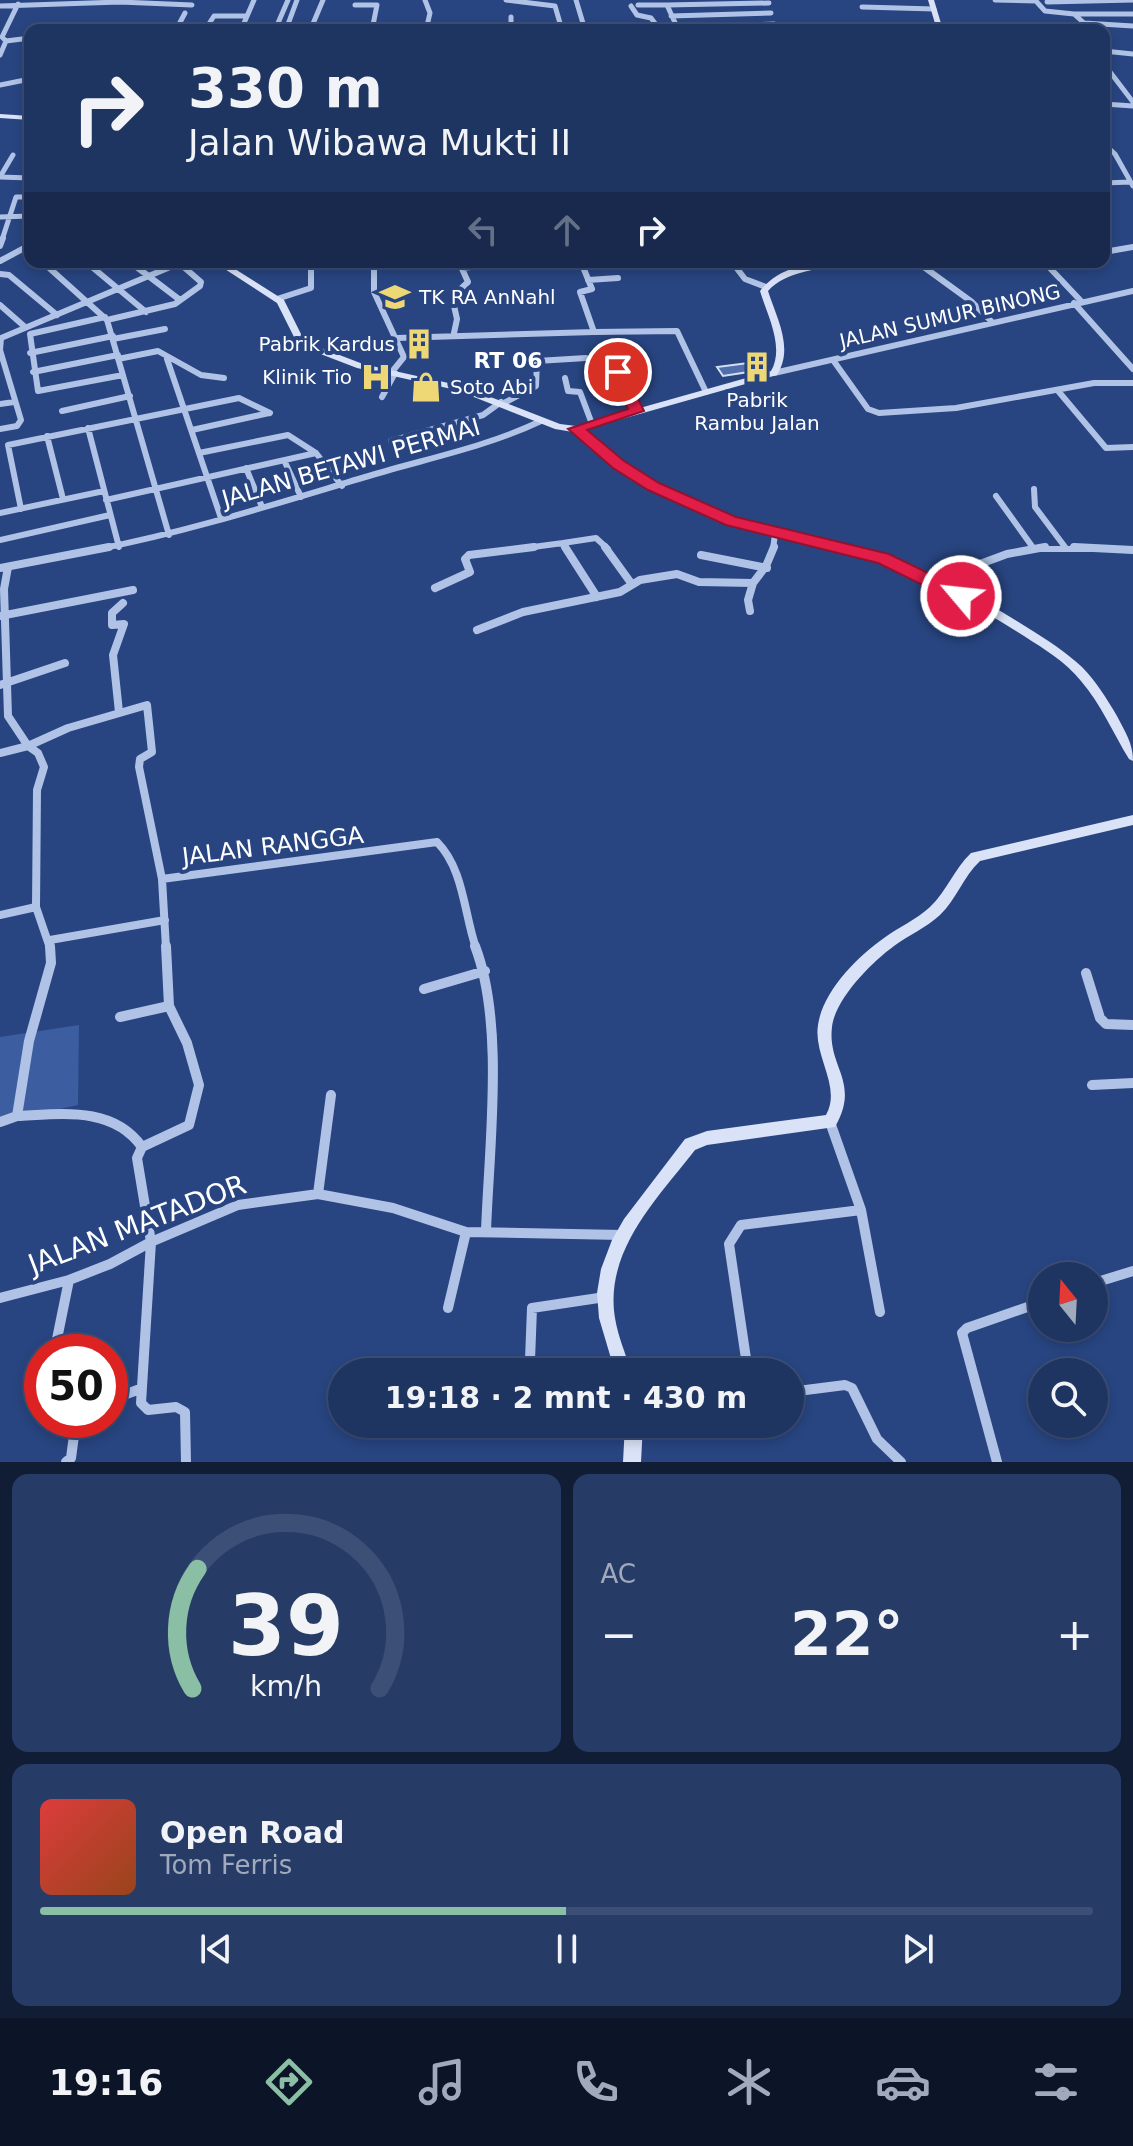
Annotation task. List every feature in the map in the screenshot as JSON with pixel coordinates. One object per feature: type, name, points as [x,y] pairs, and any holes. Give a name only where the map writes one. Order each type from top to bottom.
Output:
[{"type":"main road","points":[[931,0],[938,24]]},
{"type":"main road","points":[[0,116],[24,118]]},
{"type":"main road","points":[[228,268],[277,299],[288,310],[297,335],[313,348],[360,366],[502,403],[541,421],[576,429],[618,465],[653,486],[731,522],[883,558],[934,581],[1042,642],[1078,671],[1133,756]]},
{"type":"main road","points":[[576,429],[774,373],[781,365],[781,351],[764,291],[782,276],[811,268]]},
{"type":"main road","points":[[619,1358],[607,1318],[606,1297],[613,1249],[690,1144],[707,1138],[830,1122],[837,1114],[839,1100],[823,1035],[826,1018],[843,989],[885,945],[924,921],[942,904],[962,868],[976,857],[1133,820]]},
{"type":"main road","points":[[632,1462],[633,1438]]},
{"type":"street","points":[[244,24],[254,0]]},
{"type":"street","points":[[278,24],[288,0]]},
{"type":"street","points":[[288,24],[297,0]]},
{"type":"street","points":[[313,24],[323,0]]},
{"type":"street","points":[[425,0],[430,13],[427,24]]},
{"type":"street","points":[[506,0],[555,6],[560,24]]},
{"type":"street","points":[[576,0],[583,24]]},
{"type":"street","points":[[995,0],[1036,1],[1045,11],[1074,14],[1133,14]]},
{"type":"street","points":[[1047,2],[1133,0]]},
{"type":"street","points":[[0,6],[84,1],[192,5]]},
{"type":"street","points":[[717,2],[723,24]]},
{"type":"street","points":[[6,41],[2,37],[19,3]]},
{"type":"street","points":[[638,5],[769,3]]},
{"type":"street","points":[[355,5],[377,4],[373,24]]},
{"type":"street","points":[[667,5],[675,24]]},
{"type":"street","points":[[631,6],[637,15],[651,18],[656,24]]},
{"type":"street","points":[[862,7],[934,9]]},
{"type":"street","points":[[179,24],[185,13]]},
{"type":"street","points":[[671,16],[771,13]]},
{"type":"street","points":[[1074,14],[1084,23],[1100,24]]},
{"type":"street","points":[[209,24],[214,16],[247,16]]},
{"type":"street","points":[[511,17],[511,24]]},
{"type":"street","points":[[1110,25],[1133,26]]},
{"type":"street","points":[[6,41],[24,39]]},
{"type":"street","points":[[0,55],[6,41]]},
{"type":"street","points":[[1110,52],[1133,54]]},
{"type":"street","points":[[1110,72],[1133,104]]},
{"type":"street","points":[[0,85],[24,80]]},
{"type":"street","points":[[1110,104],[1133,104]]},
{"type":"street","points":[[1110,152],[1132,181]]},
{"type":"street","points":[[13,155],[0,177],[24,178]]},
{"type":"street","points":[[1110,183],[1132,181]]},
{"type":"street","points":[[0,246],[8,217],[24,182]]},
{"type":"street","points":[[16,197],[24,197]]},
{"type":"street","points":[[0,217],[24,216]]},
{"type":"street","points":[[1110,251],[1133,247]]},
{"type":"street","points":[[0,261],[24,248]]},
{"type":"street","points":[[49,268],[106,319],[169,535]]},
{"type":"street","points":[[93,268],[146,312]]},
{"type":"street","points":[[138,268],[180,300]]},
{"type":"street","points":[[0,429],[20,424],[3,379],[0,338],[166,268]]},
{"type":"street","points":[[123,375],[42,393],[38,391],[33,372],[30,353],[32,333],[146,312],[180,300],[201,282],[186,268]]},
{"type":"street","points":[[277,299],[311,288],[311,268]]},
{"type":"street","points":[[374,268],[374,292],[404,357],[382,397]]},
{"type":"street","points":[[454,333],[457,319],[452,297],[468,282],[461,268]]},
{"type":"street","points":[[583,268],[592,289],[580,292],[594,332]]},
{"type":"street","points":[[737,268],[745,279],[766,287]]},
{"type":"street","points":[[925,268],[972,302],[991,321]]},
{"type":"street","points":[[1050,268],[1133,369]]},
{"type":"street","points":[[0,274],[9,275],[57,315]]},
{"type":"street","points":[[588,280],[618,278]]},
{"type":"street","name":"JALAN SUMUR BINONG","points":[[774,373],[1133,291]]},
{"type":"street","points":[[0,305],[25,327]]},
{"type":"street","points":[[30,353],[165,329]]},
{"type":"street","points":[[397,338],[454,333],[677,331],[706,392]]},
{"type":"street","points":[[33,372],[158,351],[167,359],[201,375],[224,378]]},
{"type":"street","points":[[391,441],[483,415],[536,386],[537,361],[586,358]]},
{"type":"street","points":[[167,359],[221,518]]},
{"type":"street","points":[[833,360],[868,409],[879,413],[956,408],[1059,392],[1094,383],[1133,383]]},
{"type":"street","points":[[618,372],[636,411]]},
{"type":"street","points":[[565,378],[568,391],[580,392],[592,424]]},
{"type":"street","points":[[1059,392],[1106,448],[1133,447]]},
{"type":"street","points":[[62,411],[130,396]]},
{"type":"street","points":[[21,509],[4,445],[243,398],[270,413],[192,430]]},
{"type":"street","points":[[0,404],[14,402]]},
{"type":"street","name":"JALAN BETAWI PERMAI","points":[[4,567],[169,535],[426,459],[494,443],[541,421]]},
{"type":"street","points":[[88,428],[119,547]]},
{"type":"street","points":[[199,453],[288,435],[316,453],[342,486]]},
{"type":"street","points":[[47,436],[63,499]]},
{"type":"street","points":[[106,500],[316,453]]},
{"type":"street","points":[[284,460],[301,497]]},
{"type":"street","points":[[246,468],[262,507]]},
{"type":"street","points":[[1034,489],[1035,507],[1065,547]]},
{"type":"street","points":[[0,513],[104,491]]},
{"type":"street","points":[[996,496],[1034,549]]},
{"type":"street","points":[[0,540],[110,515]]},
{"type":"street","points":[[750,611],[748,600],[753,583],[767,568],[774,553],[775,534]]},
{"type":"street","points":[[435,588],[470,572],[466,556],[596,538],[611,552],[631,583]]},
{"type":"street","points":[[563,543],[597,597]]},
{"type":"street","points":[[934,581],[997,557],[1034,549],[1133,550]]},
{"type":"street","points":[[701,555],[767,568]]},
{"type":"street","points":[[4,567],[4,684],[8,716],[28,746],[38,753],[44,767],[37,790],[36,907],[50,940],[51,963],[29,1041],[17,1116]]},
{"type":"street","points":[[477,630],[523,612],[620,592],[631,583],[677,574],[699,582],[753,583]]},
{"type":"street","points":[[3,616],[133,590]]},
{"type":"street","points":[[119,712],[113,660],[116,634],[124,624],[112,625],[112,613],[123,603]]},
{"type":"street","points":[[4,684],[65,663]]},
{"type":"street","name":"JALAN RANGGA","points":[[0,753],[147,705],[152,752],[140,759],[139,767],[162,879],[265,865],[348,859],[437,842],[464,893],[464,915],[485,971],[492,1064],[486,1231]]},
{"type":"street","points":[[162,879],[169,1006],[187,1043],[199,1085],[189,1125],[182,1132],[142,1147],[137,1158],[151,1242],[145,1364],[140,1389],[141,1403],[148,1410],[176,1407],[185,1412],[186,1462]]},
{"type":"street","points":[[0,915],[36,907]]},
{"type":"street","points":[[50,940],[165,920]]},
{"type":"street","points":[[424,989],[485,971]]},
{"type":"street","points":[[1086,973],[1100,1018],[1106,1024],[1133,1025]]},
{"type":"street","points":[[120,1017],[169,1006]]},
{"type":"street","points":[[1092,1085],[1133,1083]]},
{"type":"street","points":[[318,1194],[331,1095]]},
{"type":"street","points":[[0,1122],[17,1116],[89,1115],[124,1127],[142,1147]]},
{"type":"street","points":[[830,1122],[861,1210],[880,1312]]},
{"type":"street","name":"JALAN MATADOR","points":[[0,1298],[69,1280],[110,1264],[151,1242],[238,1205],[318,1194],[393,1208],[466,1232],[529,1236],[622,1235]]},
{"type":"street","points":[[746,1358],[729,1244],[733,1234],[741,1225],[861,1210]]},
{"type":"street","points":[[448,1308],[466,1232]]},
{"type":"street","points":[[1108,1279],[1133,1271]]},
{"type":"street","points":[[58,1334],[69,1280]]},
{"type":"street","points":[[530,1358],[529,1316],[532,1308],[606,1297]]},
{"type":"street","points":[[997,1462],[962,1333],[967,1328],[1028,1307]]},
{"type":"street","points":[[804,1390],[845,1385],[852,1388],[873,1433],[883,1448],[901,1462]]},
{"type":"street","points":[[128,1393],[140,1389]]},
{"type":"street","points":[[66,1462],[71,1458],[74,1438]]},
{"type":"shaded area","points":[[79,1025],[78,1105],[0,1122],[0,1037]]},
{"type":"building","points":[[764,361],[768,369],[723,376],[717,367]]},
{"type":"place","name":"TK RA AnNahl","points":[[395,297]]},
{"type":"place","name":"Pabrik Kardus","points":[[419,344]]},
{"type":"place","name":"Pabrik Rambu Jalan","points":[[757,367]]},
{"type":"place","name":"Klinik Tio","points":[[376,377]]},
{"type":"place","name":"Soto Abi","points":[[426,387]]},
{"type":"district","name":"RT 06","points":[[508,360]]},
{"type":"route","points":[[618,372],[636,411],[576,429],[618,465],[653,486],[731,522],[883,558],[961,596]]}]
